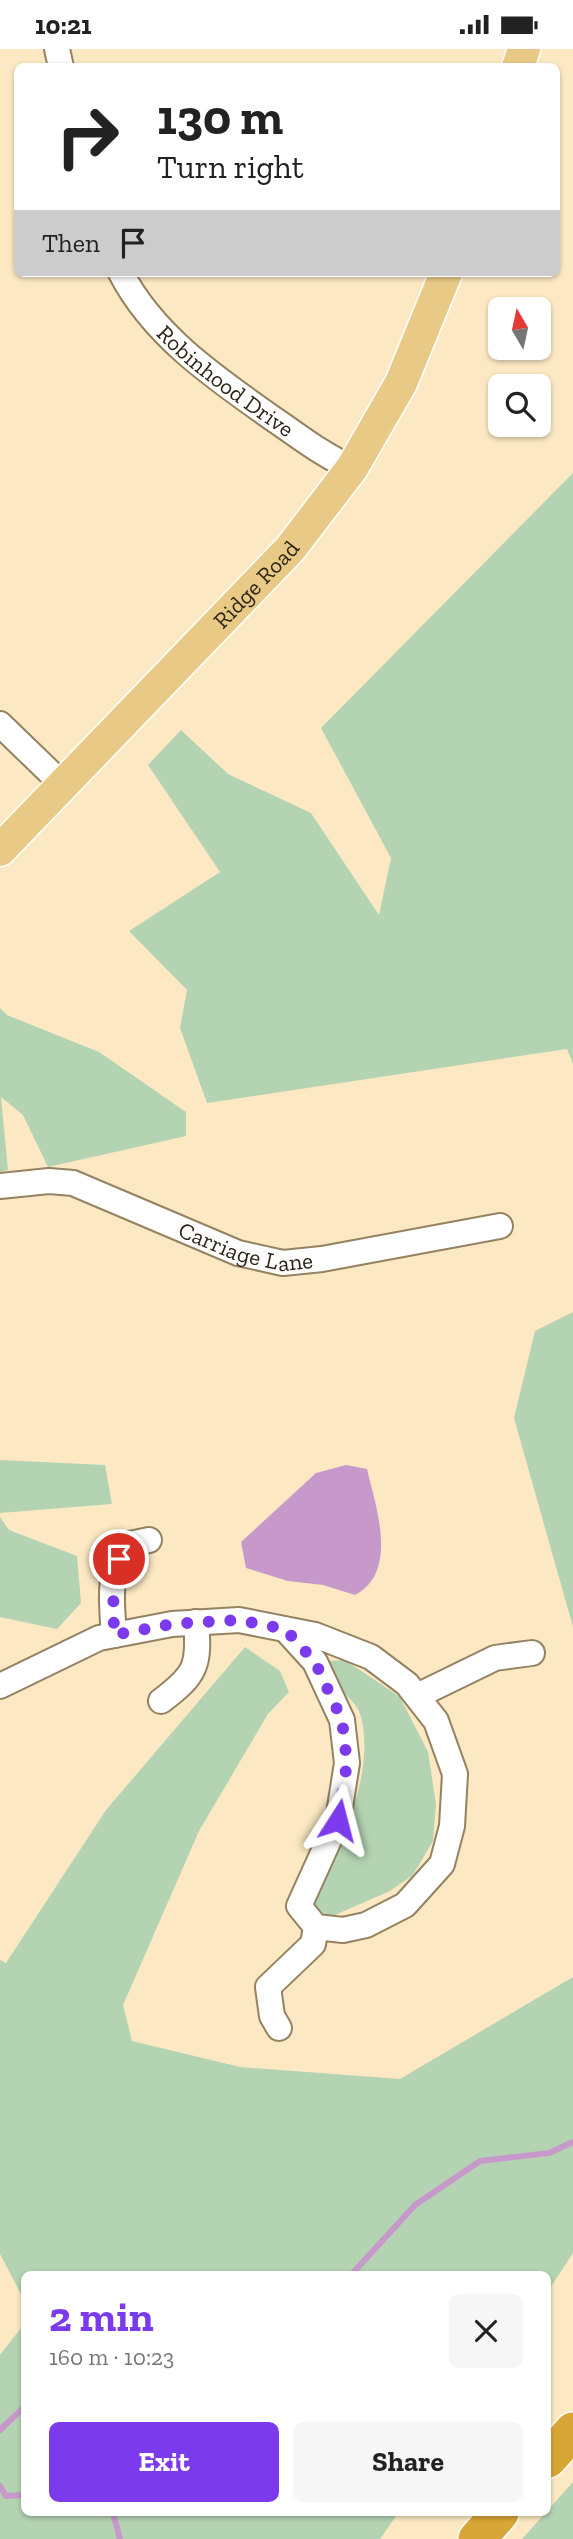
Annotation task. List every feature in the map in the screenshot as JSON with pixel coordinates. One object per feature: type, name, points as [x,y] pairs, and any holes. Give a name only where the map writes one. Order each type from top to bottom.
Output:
[{"type":"highway","points":[[551,2456],[573,2431]]},
{"type":"highway","points":[[477,2539],[497,2516]]},
{"type":"main road","name":"Ridge Road","points":[[0,850],[290,549],[352,468],[401,383],[444,277]]},
{"type":"street","name":"Robinhood Drive","points":[[123,277],[131,293],[167,335],[223,384],[331,459],[352,468]]},
{"type":"street","points":[[0,724],[64,785]]},
{"type":"street","name":"Carriage Lane","points":[[0,1186],[49,1181],[74,1183],[239,1253],[283,1263],[323,1259],[500,1226]]},
{"type":"street","points":[[114,1635],[113,1578],[119,1559],[130,1544],[149,1540]]},
{"type":"street","points":[[0,1686],[99,1638],[196,1622],[239,1620],[285,1629],[315,1635],[371,1657],[407,1684],[436,1721],[455,1774],[452,1826],[442,1864],[405,1905],[366,1926],[343,1930],[316,1927],[299,1906],[338,1820],[347,1763],[342,1720],[315,1662],[285,1629]]},
{"type":"street","points":[[162,1701],[183,1684],[195,1669],[199,1650],[196,1622]]},
{"type":"street","points":[[417,1696],[495,1658],[532,1653]]},
{"type":"street","points":[[279,2028],[272,2016],[268,1987],[313,1944],[316,1927]]},
{"type":"green space","points":[[573,473],[573,1064],[567,1049],[207,1103],[180,1028],[187,990],[129,931],[220,872],[148,765],[181,730],[228,774],[311,813],[379,915],[391,858],[321,728]]},
{"type":"green space","points":[[0,1008],[7,1015],[99,1052],[186,1112],[186,1136],[48,1167],[23,1115],[1,1097],[8,1170],[0,1172]]},
{"type":"green space","points":[[573,1312],[573,1627],[514,1418],[535,1331]]},
{"type":"green space","points":[[0,1460],[105,1465],[112,1504],[0,1513]]},
{"type":"green space","points":[[0,1517],[9,1530],[77,1556],[81,1603],[57,1629],[0,1617]]},
{"type":"green space","points":[[245,1647],[280,1671],[289,1692],[268,1714],[199,1831],[123,2005],[132,2041],[240,2067],[400,2079],[573,1977],[573,2253],[551,2286],[551,2271],[21,2271],[21,2294],[0,2254],[0,1960],[6,1963],[106,1810]]},
{"type":"green space","points":[[345,1660],[400,1697],[428,1752],[436,1804],[433,1841],[413,1875],[390,1891],[328,1918],[312,1901],[344,1835],[360,1783],[364,1757],[364,1733],[359,1711],[337,1683],[329,1661]]},
{"type":"green space","points":[[21,2328],[21,2516],[396,2516],[380,2539],[0,2539],[0,2355]]},
{"type":"green space","points":[[573,2482],[573,2539],[522,2539],[543,2516],[551,2516],[551,2507]]},
{"type":"shaded area","points":[[346,1465],[367,1469],[379,1520],[381,1555],[377,1571],[369,1585],[355,1595],[323,1585],[288,1581],[246,1568],[241,1542],[316,1473]]},
{"type":"waterway","points":[[355,2271],[415,2205],[480,2161],[549,2153],[573,2142]]},
{"type":"waterway","points":[[0,2430],[21,2410]]},
{"type":"waterway","points":[[0,2486],[6,2496],[21,2495]]},
{"type":"waterway","points":[[114,2516],[120,2539]]},
{"type":"route","points":[[119,1559],[113,1578],[114,1635],[172,1624],[239,1620],[285,1629],[315,1662],[342,1720],[347,1763],[338,1820]]}]
